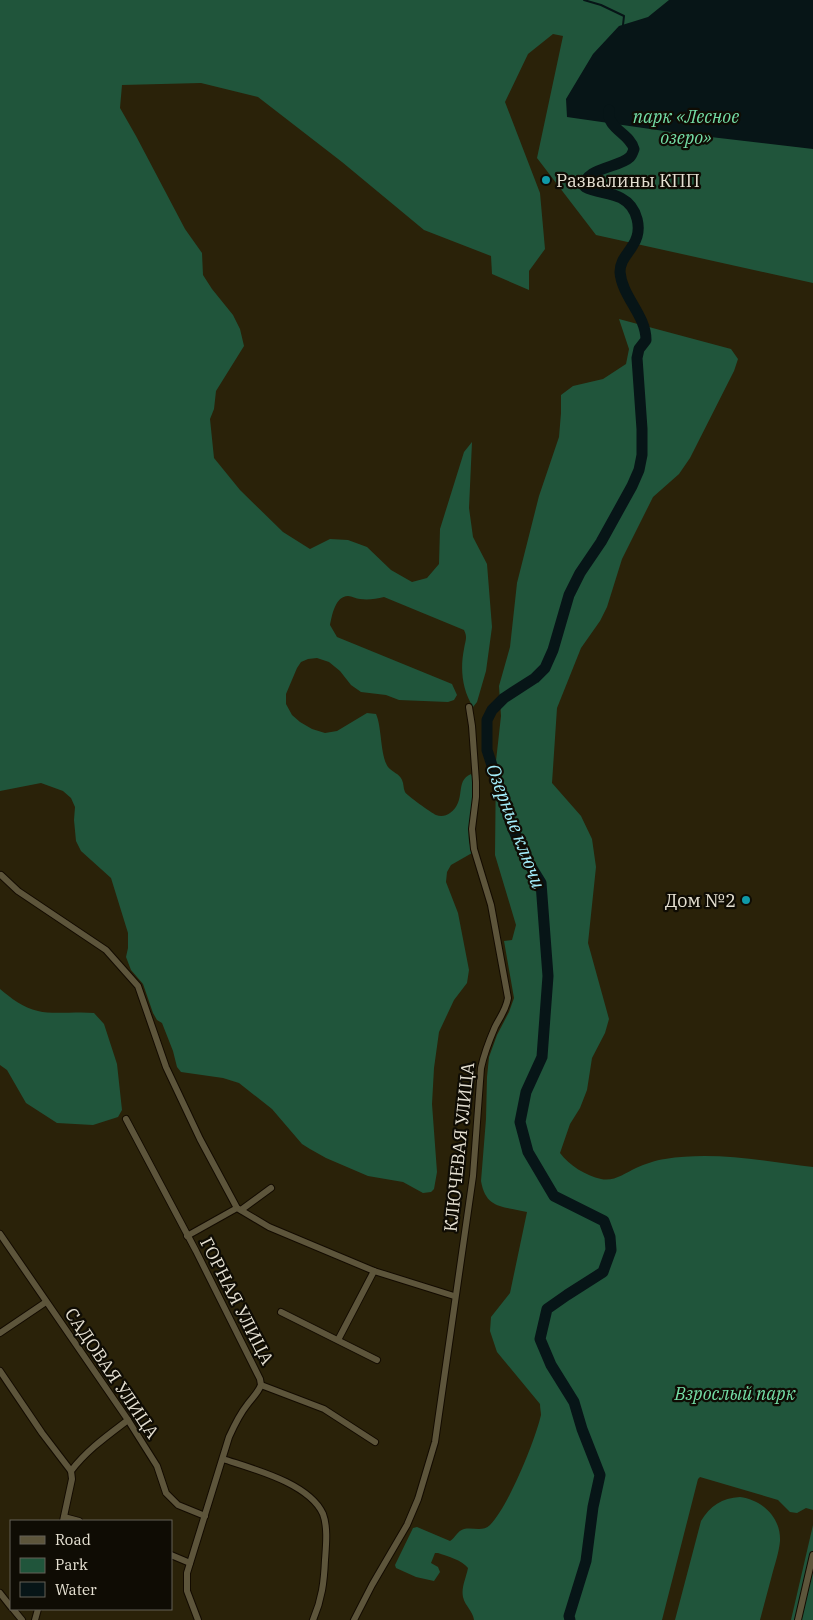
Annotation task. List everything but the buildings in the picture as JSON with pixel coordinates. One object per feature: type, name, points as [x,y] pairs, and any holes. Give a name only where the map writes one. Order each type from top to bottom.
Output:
[{"type":"street","name":"КЛЮЧЕВАЯ УЛИЦА","points":[[354,1620],[407,1525],[428,1468],[438,1420],[454,1296],[473,1176],[481,1068],[496,1026],[506,1008],[508,998],[491,905],[474,849],[472,829],[476,782],[469,707]]},
{"type":"street","points":[[1,876],[18,891],[85,934],[106,950],[138,986],[166,1067],[200,1139],[239,1209],[269,1227],[374,1271],[454,1296]]},
{"type":"street","name":"ГОРНАЯ УЛИЦА","points":[[126,1119],[245,1347],[261,1385],[324,1409],[375,1442]]},
{"type":"street","points":[[187,1236],[239,1209],[271,1188]]},
{"type":"street","name":"САДОВАЯ УЛИЦА","points":[[0,1234],[128,1420],[157,1466],[166,1493],[178,1505],[205,1516]]},
{"type":"street","points":[[338,1340],[374,1271]]},
{"type":"street","points":[[0,1333],[46,1302]]},
{"type":"street","points":[[281,1312],[376,1360]]},
{"type":"street","points":[[0,1370],[42,1433],[71,1471],[72,1479],[64,1519]]},
{"type":"street","points":[[198,1620],[186,1585],[187,1573],[236,1422],[246,1406],[259,1391],[261,1385]]},
{"type":"street","points":[[71,1471],[92,1448],[128,1420]]},
{"type":"street","points":[[223,1459],[297,1487],[313,1502],[322,1514],[325,1526],[326,1548],[324,1584],[321,1600],[313,1620]]},
{"type":"street","points":[[172,1555],[190,1563]]},
{"type":"street","points":[[798,1620],[813,1556]]},
{"type":"street","points":[[0,1593],[10,1606]]},
{"type":"street","points":[[14,1610],[22,1620]]},
{"type":"green space","name":"парк «Лесное озеро»","points":[[0,0],[813,0],[813,283],[596,235],[537,158],[563,36],[553,34],[528,54],[505,102],[540,193],[545,249],[529,271],[529,290],[492,274],[491,256],[424,230],[342,162],[258,97],[201,83],[122,85],[120,108],[185,229],[202,253],[203,275],[233,315],[240,329],[244,346],[216,391],[214,409],[210,419],[214,458],[240,490],[283,532],[310,549],[330,539],[348,540],[367,547],[391,570],[412,582],[427,578],[439,564],[440,529],[464,452],[472,442],[469,508],[473,537],[487,564],[492,627],[486,671],[477,702],[473,707],[466,693],[463,679],[462,664],[466,637],[464,630],[384,597],[358,599],[348,596],[340,599],[335,607],[330,625],[337,637],[452,684],[457,695],[454,700],[448,702],[399,700],[386,695],[361,692],[351,685],[340,671],[329,662],[317,658],[301,662],[286,694],[286,704],[292,715],[312,729],[325,733],[337,731],[367,713],[376,714],[385,762],[401,778],[406,794],[436,815],[443,816],[450,813],[458,803],[463,781],[471,774],[473,780],[474,788],[469,834],[472,853],[451,865],[447,872],[446,882],[458,913],[469,970],[467,983],[454,1000],[439,1032],[432,1104],[437,1172],[434,1189],[431,1192],[423,1193],[403,1182],[368,1176],[310,1149],[302,1144],[272,1109],[239,1083],[223,1078],[181,1072],[177,1067],[162,1023],[157,1020],[153,1013],[143,984],[131,970],[126,957],[128,933],[111,878],[81,851],[76,841],[75,807],[71,798],[63,791],[41,783],[0,791]]},
{"type":"green space","name":"Взрослый парк","points":[[619,319],[731,349],[738,359],[734,371],[690,458],[679,474],[653,497],[622,559],[607,607],[600,621],[581,648],[557,708],[552,783],[581,816],[592,839],[596,867],[588,943],[609,1019],[605,1033],[592,1058],[587,1090],[580,1108],[570,1124],[560,1153],[568,1162],[584,1173],[606,1180],[654,1161],[683,1157],[721,1156],[813,1167],[813,1510],[806,1508],[797,1513],[790,1512],[778,1500],[700,1477],[662,1620],[474,1620],[463,1597],[463,1587],[468,1568],[462,1563],[435,1553],[431,1563],[438,1567],[440,1572],[434,1581],[416,1577],[396,1568],[395,1565],[413,1528],[417,1527],[450,1541],[464,1529],[481,1529],[490,1525],[505,1504],[520,1473],[541,1415],[540,1404],[497,1352],[490,1331],[491,1317],[510,1293],[527,1212],[497,1205],[492,1202],[483,1190],[481,1181],[489,1057],[514,998],[504,941],[512,940],[516,925],[495,855],[496,761],[501,716],[499,686],[510,647],[517,583],[539,496],[559,437],[561,395],[573,386],[603,379],[626,364],[629,349]]},
{"type":"green space","points":[[0,989],[22,1005],[33,1010],[51,1013],[94,1013],[104,1024],[117,1064],[122,1110],[118,1117],[93,1125],[57,1123],[26,1103],[7,1070],[0,1065]]},
{"type":"green space","points":[[740,1497],[756,1502],[769,1511],[774,1517],[779,1532],[778,1554],[760,1620],[675,1620],[701,1521],[708,1511],[717,1504],[728,1499]]},
{"type":"green space","points":[[813,1525],[813,1620],[791,1620]]},
{"type":"water","points":[[669,0],[813,0],[813,149],[685,134],[567,117],[566,99],[593,54],[619,26],[648,17]]},
{"type":"waterway","points":[[584,0],[601,5],[624,16],[623,25]]},
{"type":"waterway","name":"Озерные ключи","points":[[570,1620],[569,1616],[586,1561],[593,1507],[600,1475],[582,1429],[574,1402],[551,1365],[540,1339],[547,1309],[603,1272],[611,1250],[610,1237],[604,1221],[554,1196],[528,1152],[520,1122],[526,1092],[542,1057],[548,976],[541,883],[525,857],[511,824],[487,750],[487,720],[492,710],[504,698],[535,678],[545,668],[553,650],[569,595],[580,573],[601,542],[639,470],[642,455],[642,429],[637,358],[639,349],[646,340],[642,322],[625,290],[620,272],[623,261],[638,233],[637,219],[631,207],[621,198],[585,187],[586,181],[595,172],[625,161],[631,156],[634,149],[628,139],[611,122],[609,110]]},
{"type":"place","name":"Развалины КПП","points":[[546,180]]},
{"type":"place","name":"Дом №2","points":[[746,900]]}]
